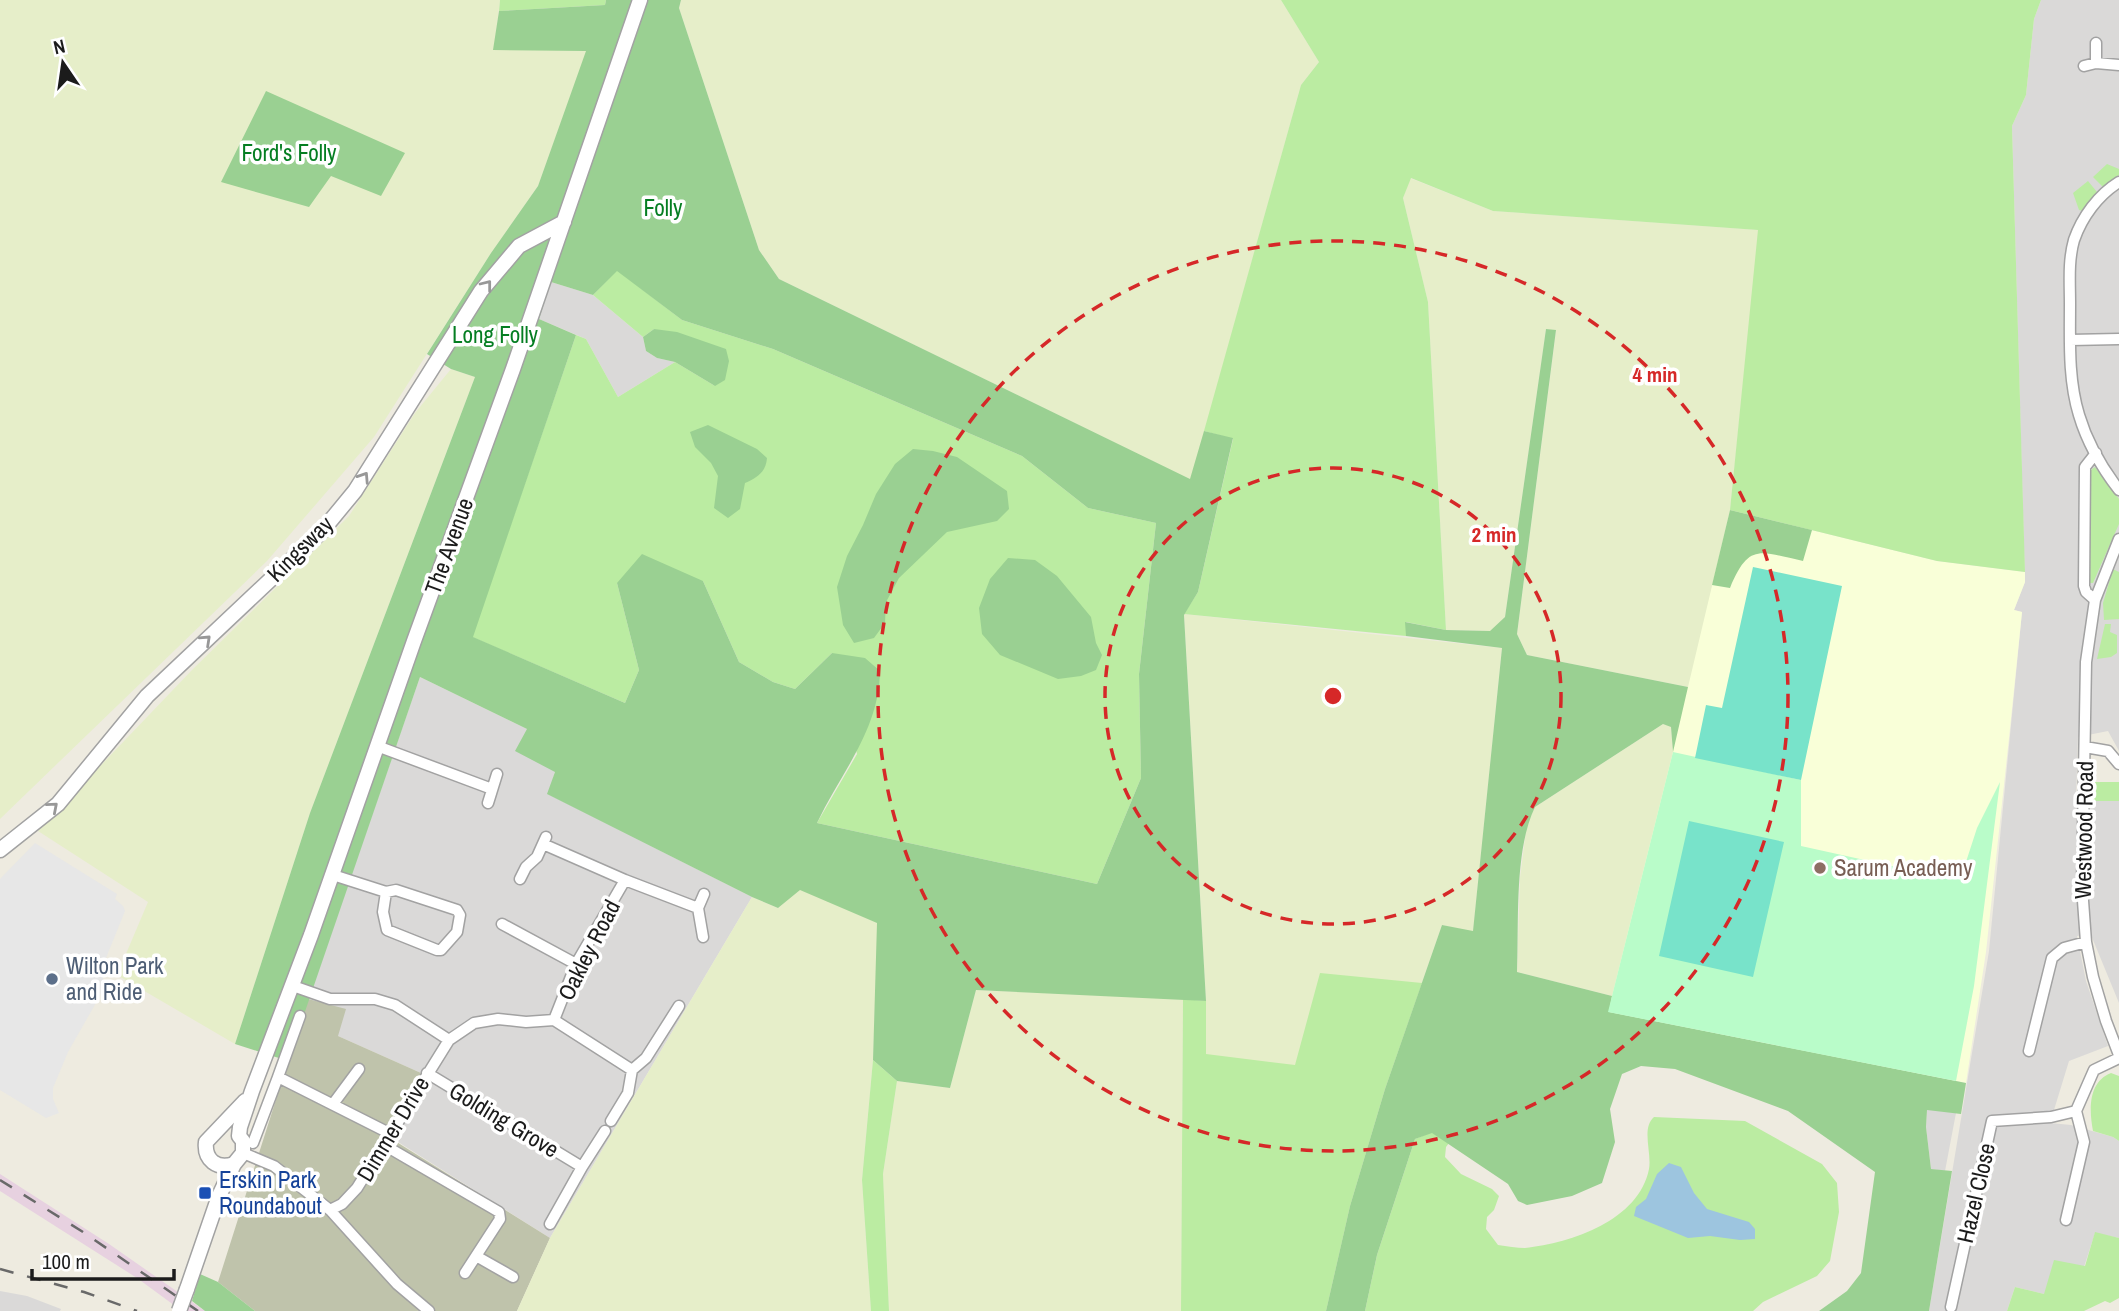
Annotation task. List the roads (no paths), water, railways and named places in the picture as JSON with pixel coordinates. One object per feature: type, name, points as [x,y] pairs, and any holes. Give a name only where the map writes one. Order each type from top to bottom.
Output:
[{"type":"street","name":"The Avenue","points":[[243,1153],[243,1141],[239,1136],[252,1091],[293,986],[513,369],[640,0]]},
{"type":"street","points":[[2096,43],[2096,64]]},
{"type":"street","points":[[2084,66],[2119,65]]},
{"type":"street","points":[[2119,182],[2091,207],[2075,239],[2070,267],[2070,340],[2074,394],[2086,435],[2119,490]]},
{"type":"street","name":"Kingsway","points":[[0,850],[58,804],[147,696],[322,531],[355,491],[481,291],[519,246],[564,222]]},
{"type":"street","points":[[2070,340],[2119,340]]},
{"type":"street","name":"Westwood Road","points":[[2095,600],[2086,592],[2084,573],[2085,467],[2096,453]]},
{"type":"street","name":"Westwood Road","points":[[2119,539],[2095,600],[2086,662],[2082,902],[2086,942],[2097,993],[2119,1056]]},
{"type":"street","points":[[377,746],[492,789]]},
{"type":"street","points":[[2085,747],[2108,751],[2119,764]]},
{"type":"street","points":[[488,803],[497,774]]},
{"type":"street","name":"Oakley Road","points":[[520,879],[526,867],[537,857],[545,840],[625,880],[698,908]]},
{"type":"street","points":[[333,875],[386,892],[396,890],[457,910],[460,915],[457,932],[438,950],[387,930],[383,912],[386,892]]},
{"type":"street","name":"Oakley Road","points":[[554,1020],[576,964],[625,880]]},
{"type":"street","points":[[703,937],[698,908],[705,894]]},
{"type":"street","points":[[502,925],[576,964]]},
{"type":"street","points":[[2029,1051],[2052,958],[2064,948],[2086,942]]},
{"type":"street","points":[[293,986],[330,999],[375,999],[395,1005],[449,1040]]},
{"type":"street","points":[[632,1070],[646,1058],[678,1006]]},
{"type":"street","points":[[179,1311],[219,1196],[243,1153],[278,1077],[300,1016]]},
{"type":"street","name":"Oakley Road","points":[[449,1040],[474,1023],[487,1020],[554,1020],[632,1070]]},
{"type":"street","name":"Dimmer Drive","points":[[330,1210],[342,1203],[357,1188],[449,1040]]},
{"type":"street","points":[[2066,1220],[2084,1142],[2076,1111],[2094,1070],[2119,1056]]},
{"type":"street","points":[[333,1104],[359,1069]]},
{"type":"street","name":"Golding Grove","points":[[550,1224],[628,1093],[632,1070]]},
{"type":"street","name":"Golding Grove","points":[[427,1073],[582,1167]]},
{"type":"street","points":[[278,1077],[391,1134]]},
{"type":"street","name":"The Avenue","points":[[216,1131],[235,1114],[252,1091]]},
{"type":"street","name":"Hazel Close","points":[[1951,1307],[1992,1121],[2051,1118],[2076,1111]]},
{"type":"street","points":[[239,1136],[228,1129],[216,1131],[209,1136],[206,1154],[221,1167],[243,1153]]},
{"type":"street","points":[[384,1145],[499,1212],[500,1219],[465,1273]]},
{"type":"street","points":[[243,1153],[274,1166],[330,1210],[397,1284],[429,1311]]},
{"type":"street","points":[[215,1164],[219,1196]]},
{"type":"street","points":[[476,1256],[513,1277]]},
{"type":"water","points":[[1669,1163],[1681,1167],[1694,1193],[1707,1209],[1749,1222],[1755,1229],[1755,1239],[1710,1236],[1688,1238],[1634,1216],[1636,1207],[1646,1199],[1657,1174]]},
{"type":"railway","points":[[0,1180],[83,1232],[198,1311]]},
{"type":"railway","points":[[0,1269],[84,1292],[137,1311]]},
{"type":"place","name":"Sarum Academy","points":[[1820,868]]},
{"type":"place","name":"Wilton Park and Ride","points":[[52,979]]},
{"type":"place","name":"Erskin Park Roundabout","points":[[205,1193]]},
{"type":"park label","name":"Ford's Folly","points":[[289,153]]},
{"type":"park label","name":"Folly","points":[[663,208]]},
{"type":"park label","name":"Long Folly","points":[[495,335]]}]
